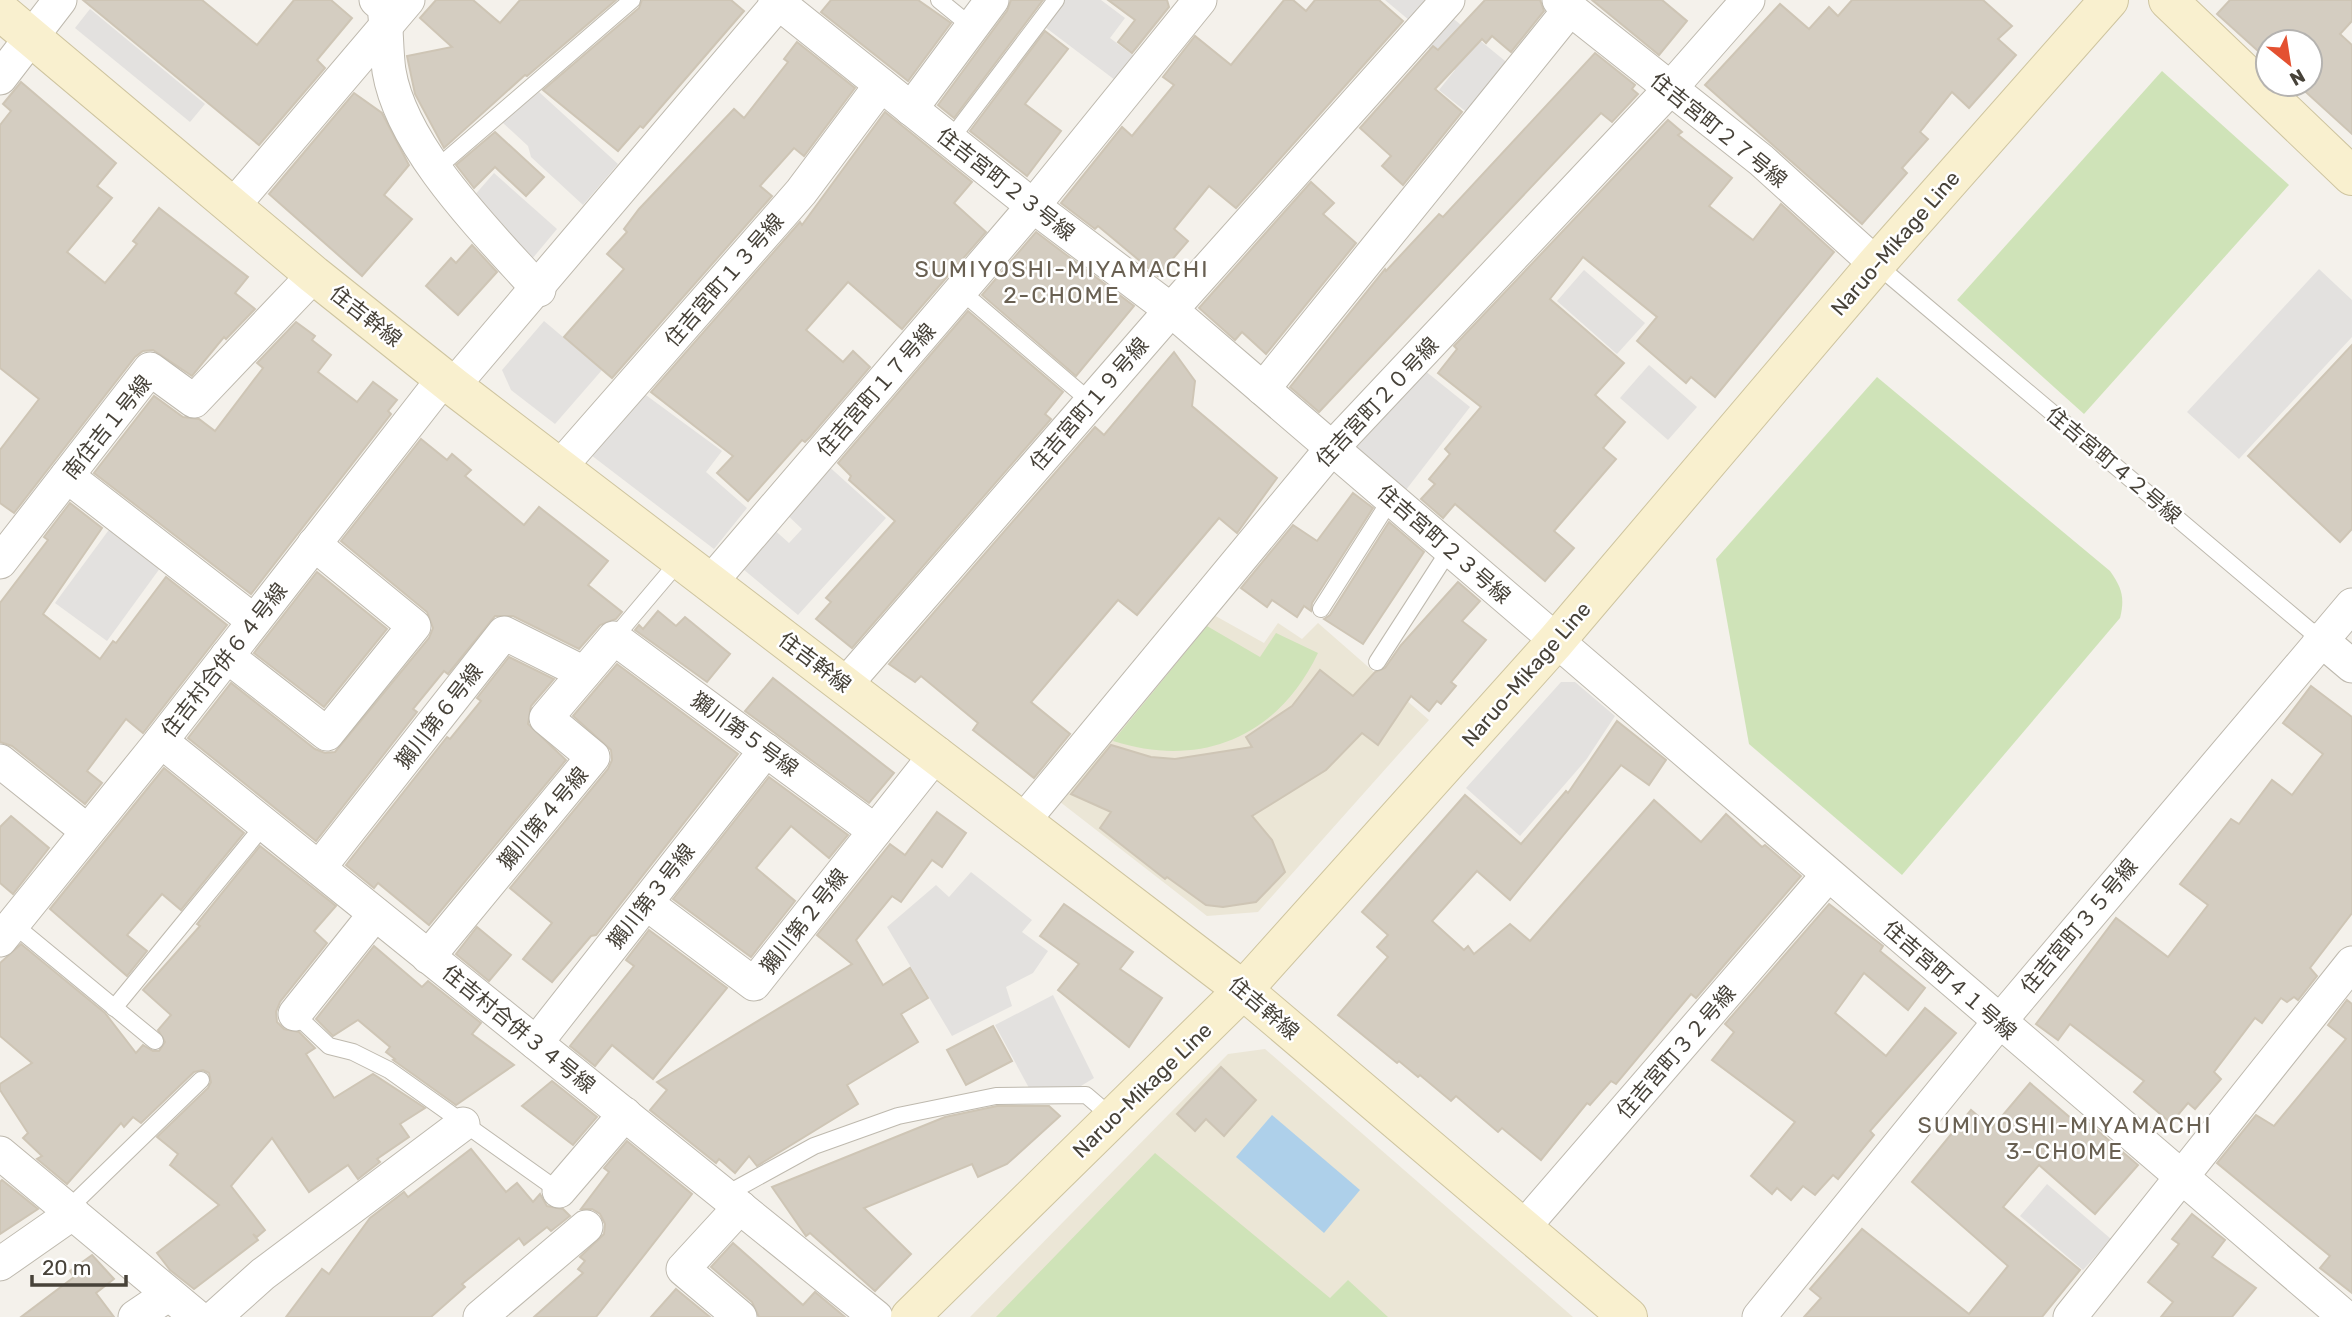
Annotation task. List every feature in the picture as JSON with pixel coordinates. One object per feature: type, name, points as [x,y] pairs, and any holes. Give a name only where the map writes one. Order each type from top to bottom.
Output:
[{"type":"street","points":[[0,78],[60,0]]},
{"type":"street","points":[[233,206],[381,13],[408,0]]},
{"type":"street","points":[[911,108],[992,0]]},
{"type":"street","name":"住吉宮町１９号線","points":[[845,685],[1171,310],[1448,0]]},
{"type":"street","name":"住吉宮町２０号線","points":[[1024,820],[1332,448],[1669,90],[1748,0]]},
{"type":"street","name":"Naruo-Mikage Line","points":[[910,1317],[1243,990],[1556,641],[1876,264],[2109,0]]},
{"type":"street","points":[[2168,0],[2352,176]]},
{"type":"street","name":"住吉宮町２３号線","points":[[778,1],[1033,206],[1171,310],[1556,641]]},
{"type":"street","name":"住吉村合併６４号線","points":[[5,930],[161,741],[314,544],[449,382],[539,290],[778,1]]},
{"type":"street","name":"住吉宮町１７号線","points":[[710,583],[1033,206],[1196,1]]},
{"type":"street","points":[[1263,389],[1565,5]]},
{"type":"street","name":"住吉宮町２７号線","points":[[1565,5],[1669,90],[1761,160],[1876,264]]},
{"type":"street","name":"住吉幹線","points":[[0,10],[314,275],[449,382],[937,753],[1243,990],[1628,1317]]},
{"type":"street","points":[[381,13],[389,71],[401,110],[416,140],[467,210],[539,290]]},
{"type":"street","name":"住吉宮町１３号線","points":[[559,468],[801,192],[881,85]]},
{"type":"street","name":"南住吉１号線","points":[[0,562],[149,369],[194,401],[314,275]]},
{"type":"street","points":[[67,476],[254,621]]},
{"type":"street","points":[[227,656],[327,734],[414,626],[314,544]]},
{"type":"street","name":"住吉宮町３５号線","points":[[1759,1317],[1999,1022],[2320,639],[2352,605]]},
{"type":"street","name":"獺川第６号線","points":[[319,869],[504,633],[584,673]]},
{"type":"street","name":"獺川第４号線","points":[[428,957],[593,757],[546,718],[614,638]]},
{"type":"street","name":"獺川第５号線","points":[[614,638],[875,831]]},
{"type":"street","name":"住吉宮町４２号線","points":[[2320,639],[2352,666]]},
{"type":"street","name":"住吉宮町４１号線","points":[[1556,641],[2345,1317]]},
{"type":"street","name":"住吉村合併３４号線","points":[[161,741],[876,1317]]},
{"type":"street","name":"獺川第３号線","points":[[536,1043],[766,750]]},
{"type":"street","name":"獺川第２号線","points":[[646,903],[754,984],[937,753]]},
{"type":"street","points":[[0,761],[86,830]]},
{"type":"street","name":"住吉宮町３２号線","points":[[1523,1228],[1828,875]]},
{"type":"street","points":[[295,1014],[375,914]]},
{"type":"street","points":[[2070,1317],[2352,963]]},
{"type":"street","points":[[559,1191],[625,1114]]},
{"type":"street","points":[[215,1317],[263,1274],[463,1124]]},
{"type":"street","points":[[0,1153],[197,1317]]},
{"type":"street","points":[[732,1201],[683,1269],[740,1317]]},
{"type":"street","points":[[0,1264],[70,1211]]},
{"type":"street","points":[[480,1317],[586,1227]]},
{"type":"street","points":[[135,1317],[169,1294]]},
{"type":"lane","points":[[437,169],[632,0]]},
{"type":"lane","points":[[939,0],[972,27]]},
{"type":"lane","points":[[950,140],[1056,0]]},
{"type":"lane","name":"住吉宮町４２号線","points":[[1876,264],[2320,639]]},
{"type":"lane","points":[[961,291],[1091,402]]},
{"type":"lane","points":[[1321,609],[1391,499]]},
{"type":"lane","points":[[1377,663],[1450,550]]},
{"type":"lane","name":"獺川第４号線","points":[[614,638],[680,560]]},
{"type":"lane","points":[[114,1008],[264,825]]},
{"type":"lane","points":[[5,930],[114,1008],[155,1041]]},
{"type":"lane","points":[[295,1014],[329,1046],[354,1052],[389,1070],[559,1191]]},
{"type":"lane","points":[[70,1211],[201,1080]]},
{"type":"lane","points":[[732,1201],[814,1146],[898,1116],[996,1096],[1086,1095],[1113,1118]]},
{"type":"shaded area","points":[[1060,0],[1101,0],[1125,18],[1110,38],[1134,56],[1115,80],[1041,24]]},
{"type":"shaded area","points":[[1385,0],[1426,0],[1409,20]]},
{"type":"shaded area","points":[[90,9],[205,104],[190,122],[75,28]]},
{"type":"shaded area","points":[[1450,16],[1510,65],[1469,114],[1439,90],[1455,70],[1426,46]]},
{"type":"shaded area","points":[[539,92],[618,164],[583,205],[531,157],[528,146],[502,122]]},
{"type":"shaded area","points":[[494,173],[557,229],[532,259],[473,197]]},
{"type":"shaded area","points":[[2319,269],[2352,300],[2352,337],[2239,459],[2187,412]]},
{"type":"shaded area","points":[[1584,270],[1645,323],[1617,354],[1557,301]]},
{"type":"shaded area","points":[[544,321],[602,370],[555,424],[511,390],[502,370]]},
{"type":"shaded area","points":[[1649,365],[1697,407],[1668,440],[1620,398]]},
{"type":"shaded area","points":[[1419,366],[1470,407],[1402,495],[1350,450]]},
{"type":"shaded area","points":[[639,390],[722,451],[706,472],[747,508],[714,549],[591,455]]},
{"type":"shaded area","points":[[825,463],[886,518],[798,615],[737,564],[770,526],[789,543],[802,529],[782,510]]},
{"type":"shaded area","points":[[111,527],[163,564],[107,641],[55,603]]},
{"type":"shaded area","points":[[1212,614],[1264,643],[1278,623],[1302,639],[1318,623],[1429,720],[1258,912],[1207,916],[1055,798]]},
{"type":"shaded area","points":[[1561,682],[1575,682],[1615,716],[1586,760],[1520,836],[1466,788]]},
{"type":"shaded area","points":[[971,872],[1032,920],[1022,932],[1048,951],[1033,973],[1006,987],[1012,1006],[952,1036],[887,927],[936,885],[949,897]]},
{"type":"shaded area","points":[[1053,995],[1094,1078],[1076,1089],[1029,1088],[995,1025]]},
{"type":"shaded area","points":[[1265,1049],[1573,1317],[970,1317],[1228,1054]]},
{"type":"shaded area","points":[[2047,1184],[2111,1239],[2083,1270],[2020,1216]]},
{"type":"green space","points":[[2162,71],[2289,185],[2084,414],[1957,300]]},
{"type":"green space","points":[[1877,377],[2110,571],[2120,588],[2122,599],[2120,618],[1902,875],[1749,744],[1716,559]]},
{"type":"green space","points":[[1207,626],[1260,657],[1276,633],[1318,653],[1301,682],[1281,706],[1259,725],[1234,739],[1206,748],[1177,751],[1145,749],[1113,741]]},
{"type":"green space","points":[[1155,1153],[1330,1298],[1348,1280],[1388,1317],[996,1317]]},
{"type":"water","points":[[1272,1115],[1360,1190],[1324,1233],[1236,1157]]},
{"type":"building","points":[[83,0],[202,0],[257,45],[294,0],[331,0],[352,18],[317,60],[325,68],[259,145]]},
{"type":"building","points":[[436,0],[473,0],[500,23],[520,0],[616,0],[525,75],[444,148],[415,94],[407,56],[452,47],[420,18]]},
{"type":"building","points":[[642,0],[731,0],[744,11],[643,128],[640,126],[618,151],[543,90],[639,8]]},
{"type":"building","points":[[831,0],[918,0],[951,23],[908,81],[821,12]]},
{"type":"building","points":[[1011,0],[1043,0],[954,118],[938,105],[1007,11]]},
{"type":"building","points":[[1108,0],[1167,0],[1169,7],[1132,53],[1118,42],[1135,20]]},
{"type":"building","points":[[1284,0],[1293,0],[1306,11],[1315,0],[1379,0],[1403,21],[1236,208],[1209,186],[1174,229],[1188,241],[1158,276],[1098,226],[1095,229],[1061,203],[1122,127],[1132,136],[1174,85],[1163,77],[1195,36],[1231,65]]},
{"type":"building","points":[[1485,0],[1540,0],[1544,11],[1511,52],[1492,36],[1486,43],[1482,39],[1435,89],[1462,112],[1403,185],[1382,166],[1391,156],[1360,128],[1433,46],[1438,50]]},
{"type":"building","points":[[1592,0],[1662,0],[1687,21],[1659,55]]},
{"type":"building","points":[[1852,0],[1983,0],[2012,26],[1998,39],[2016,55],[1969,108],[1952,92],[1920,132],[1928,139],[1902,168],[1907,173],[1862,224],[1705,85],[1780,4],[1809,29],[1829,7],[1838,16]]},
{"type":"building","points":[[2230,0],[2352,0],[2352,21],[2340,34],[2352,45],[2352,134],[2312,98],[2324,98],[2324,28],[2254,28],[2254,47],[2217,14]]},
{"type":"building","points":[[1045,31],[1068,49],[1025,104],[1061,131],[1027,176],[970,131]]},
{"type":"building","points":[[797,42],[855,88],[804,156],[794,148],[760,186],[772,196],[612,378],[564,337],[624,269],[607,254],[627,232],[624,229],[639,209],[734,109],[744,118],[788,62],[784,59]]},
{"type":"building","points":[[1595,53],[1635,85],[1632,89],[1638,94],[1612,122],[1601,113],[1319,412],[1290,387],[1385,269],[1386,271],[1439,214],[1443,217]]},
{"type":"building","points":[[21,82],[116,163],[97,186],[112,198],[67,252],[105,283],[137,244],[133,241],[159,208],[248,277],[235,293],[255,309],[226,339],[224,337],[192,376],[153,350],[143,351],[135,357],[14,513],[0,503],[0,450],[39,399],[0,368],[0,125],[11,111],[3,104]]},
{"type":"building","points":[[354,93],[382,113],[409,165],[384,195],[412,219],[362,276],[269,194]]},
{"type":"building","points":[[885,112],[972,182],[954,203],[986,232],[902,329],[848,282],[806,330],[843,362],[853,351],[870,367],[810,437],[805,442],[802,440],[748,501],[717,473],[733,456],[651,392],[800,222],[802,225]]},
{"type":"building","points":[[1668,120],[1682,132],[1678,135],[1732,178],[1709,206],[1753,240],[1781,204],[1834,252],[1715,397],[1691,377],[1686,383],[1637,341],[1657,317],[1583,257],[1550,299],[1624,363],[1595,395],[1625,422],[1603,448],[1616,459],[1554,531],[1574,548],[1545,581],[1455,504],[1443,518],[1421,499],[1435,484],[1429,479],[1450,454],[1445,449],[1481,407],[1438,373],[1457,349],[1454,346]]},
{"type":"building","points":[[495,132],[544,177],[526,196],[495,167],[474,188],[456,165]]},
{"type":"building","points":[[1311,182],[1334,203],[1323,214],[1356,243],[1266,354],[1242,332],[1235,340],[1199,308]]},
{"type":"building","points":[[1036,232],[1134,306],[1076,376],[982,295]]},
{"type":"building","points":[[472,245],[497,272],[458,315],[426,286],[451,258],[456,263]]},
{"type":"building","points":[[968,311],[1063,392],[1045,414],[1051,419],[852,648],[816,619],[831,602],[826,598],[895,521],[849,480],[851,476],[838,463]]},
{"type":"building","points":[[296,322],[315,336],[312,340],[331,355],[318,372],[357,402],[373,382],[397,400],[388,411],[391,414],[251,594],[94,473],[154,396],[183,417],[199,419],[215,431],[263,368],[257,363]]},
{"type":"building","points":[[2352,345],[2352,529],[2340,542],[2248,456]]},
{"type":"building","points":[[1174,352],[1195,381],[1192,406],[1277,478],[1237,533],[1219,518],[1137,615],[1118,600],[1031,702],[1070,734],[1034,778],[973,730],[978,723],[921,676],[915,682],[889,664],[1095,427],[1104,435]]},
{"type":"building","points":[[421,439],[447,460],[452,454],[471,470],[465,476],[524,525],[539,507],[608,561],[588,585],[622,612],[616,619],[600,625],[579,649],[513,616],[495,616],[448,674],[444,671],[413,709],[417,712],[316,841],[188,738],[231,683],[315,749],[325,753],[335,752],[429,638],[433,628],[427,612],[341,541]]},
{"type":"building","points":[[1353,493],[1373,508],[1312,603],[1311,611],[1304,606],[1297,617],[1272,600],[1267,607],[1241,588],[1293,525],[1317,541]]},
{"type":"building","points":[[70,503],[102,528],[43,614],[100,659],[113,641],[116,643],[166,577],[227,625],[143,733],[126,719],[87,771],[102,783],[85,804],[12,746],[0,742],[0,603],[48,540],[44,537]]},
{"type":"building","points":[[1389,522],[1424,552],[1363,644],[1324,619],[1330,615]]},
{"type":"building","points":[[317,572],[387,629],[324,707],[254,653]]},
{"type":"building","points":[[1458,582],[1480,601],[1462,621],[1486,640],[1451,682],[1456,686],[1441,704],[1437,701],[1429,711],[1411,696],[1378,745],[1362,733],[1326,770],[1252,816],[1272,840],[1285,872],[1256,902],[1223,907],[1206,905],[1167,877],[1165,879],[1100,828],[1111,812],[1071,794],[1111,745],[1151,757],[1175,759],[1252,747],[1246,737],[1292,706],[1320,670],[1353,696],[1375,672],[1385,668],[1401,645]]},
{"type":"building","points":[[658,611],[676,626],[685,617],[730,654],[707,682],[635,630],[639,625],[643,629]]},
{"type":"building","points":[[509,657],[554,679],[531,706],[528,724],[566,760],[429,925],[378,883],[374,888],[346,865],[447,737],[450,739],[481,701],[477,698]]},
{"type":"building","points":[[617,664],[738,754],[596,935],[591,936],[552,982],[523,959],[552,923],[510,888],[608,769],[612,760],[611,750],[573,716]]},
{"type":"building","points":[[773,678],[894,773],[869,803],[745,711]]},
{"type":"building","points":[[2311,686],[2352,717],[2352,913],[2310,968],[2317,976],[2298,1000],[2294,997],[2287,1002],[2281,998],[2262,1023],[2255,1018],[2214,1072],[2221,1079],[2195,1109],[2188,1103],[2171,1123],[2134,1092],[2144,1081],[2070,1024],[2058,1040],[2036,1024],[2116,918],[2168,957],[2208,905],[2180,884],[2231,819],[2239,824],[2272,780],[2292,795],[2323,754],[2283,723]]},
{"type":"building","points":[[1617,721],[1666,760],[1649,785],[1621,765],[1510,900],[1477,871],[1432,921],[1464,950],[1468,946],[1474,954],[1510,924],[1530,941],[1654,800],[1701,842],[1726,814],[1762,847],[1765,845],[1801,876],[1696,998],[1691,994],[1616,1084],[1611,1081],[1590,1105],[1587,1103],[1541,1160],[1502,1128],[1498,1132],[1456,1096],[1451,1101],[1420,1075],[1418,1077],[1399,1061],[1397,1063],[1338,1015],[1388,957],[1377,947],[1388,935],[1362,912],[1465,795],[1521,844],[1566,791],[1568,793]]},
{"type":"building","points":[[164,768],[244,833],[181,910],[162,894],[127,935],[147,951],[127,976],[50,909]]},
{"type":"building","points":[[769,777],[848,835],[829,858],[791,826],[756,868],[795,901],[751,957],[673,899]]},
{"type":"building","points":[[937,812],[966,833],[942,867],[932,860],[901,902],[892,896],[856,940],[883,985],[910,968],[928,998],[901,1014],[918,1042],[847,1085],[858,1104],[757,1166],[749,1156],[735,1173],[719,1159],[716,1163],[650,1110],[667,1090],[657,1082],[852,964],[817,935],[890,844],[905,855]]},
{"type":"building","points":[[11,816],[49,848],[13,894],[0,883],[0,827]]},
{"type":"building","points":[[260,846],[336,906],[314,931],[327,943],[280,1002],[276,1012],[277,1022],[284,1029],[299,1032],[315,1048],[306,1054],[334,1098],[373,1074],[425,1108],[400,1124],[409,1137],[377,1159],[380,1162],[358,1179],[348,1165],[309,1192],[272,1138],[231,1186],[265,1230],[257,1237],[253,1234],[258,1240],[194,1289],[170,1270],[157,1253],[219,1205],[170,1165],[178,1154],[157,1137],[208,1088],[211,1082],[209,1073],[203,1070],[194,1072],[141,1123],[133,1117],[124,1127],[121,1123],[67,1184],[37,1159],[42,1156],[23,1138],[28,1133],[0,1090],[0,1084],[32,1063],[0,1036],[0,963],[21,944],[105,1013],[136,1053],[143,1045],[153,1051],[159,1051],[165,1042],[158,1030],[171,1015],[143,990],[200,926],[197,924]]},
{"type":"building","points":[[1064,904],[1133,952],[1120,969],[1162,998],[1129,1047],[1058,990],[1079,964],[1040,936]]},
{"type":"building","points":[[1829,904],[1883,946],[1880,951],[1925,988],[1908,1010],[1864,973],[1835,1013],[1886,1056],[1925,1008],[1956,1033],[1870,1131],[1874,1135],[1838,1179],[1833,1175],[1815,1195],[1803,1186],[1791,1200],[1777,1188],[1772,1194],[1751,1176],[1795,1122],[1712,1060],[1734,1032],[1725,1024]]},
{"type":"building","points":[[477,927],[511,955],[489,981],[456,954]]},
{"type":"building","points":[[649,930],[727,988],[653,1079],[612,1045],[595,1066],[570,1046],[634,966],[626,960]]},
{"type":"building","points":[[374,946],[422,987],[428,981],[481,1023],[472,1034],[514,1065],[456,1105],[393,1060],[395,1059],[386,1052],[390,1047],[358,1020],[333,1036],[316,1019]]},
{"type":"building","points":[[2347,1000],[2352,1004],[2352,1293],[2320,1268],[2330,1256],[2217,1163],[2256,1115],[2274,1126],[2346,1039],[2328,1025]]},
{"type":"building","points":[[993,1026],[1012,1061],[966,1085],[947,1050]]},
{"type":"building","points":[[1221,1067],[1256,1100],[1224,1136],[1206,1119],[1195,1131],[1177,1114]]},
{"type":"building","points":[[552,1081],[597,1117],[573,1145],[522,1106]]},
{"type":"building","points":[[2030,1083],[2080,1126],[2085,1120],[2138,1165],[2095,1214],[2039,1165],[2003,1207],[2080,1270],[2042,1317],[1804,1317],[1821,1298],[1810,1289],[1862,1229],[1969,1314],[2008,1266],[1912,1182],[1971,1110],[1992,1128]]},
{"type":"building","points":[[997,1106],[1049,1106],[1060,1116],[1007,1164],[978,1177],[972,1164],[864,1208],[911,1254],[875,1291],[810,1233],[806,1236],[772,1187],[945,1117]]},
{"type":"building","points":[[627,1141],[692,1194],[596,1317],[534,1317],[583,1273],[578,1269],[585,1261],[580,1257],[604,1234],[605,1224],[600,1214],[592,1209],[581,1209],[609,1172],[604,1168]]},
{"type":"building","points":[[471,1149],[506,1192],[517,1183],[533,1202],[540,1194],[547,1206],[563,1209],[570,1216],[551,1231],[547,1227],[524,1245],[519,1238],[462,1284],[465,1287],[431,1317],[286,1317],[322,1269],[329,1274],[370,1218],[404,1192],[408,1197]]},
{"type":"building","points":[[2,1180],[38,1209],[0,1234],[0,1182]]},
{"type":"building","points":[[2192,1214],[2225,1240],[2212,1257],[2256,1288],[2232,1317],[2161,1317],[2173,1302],[2148,1282],[2179,1244],[2172,1239]]},
{"type":"building","points":[[733,1243],[803,1305],[815,1292],[845,1317],[759,1317],[752,1302],[711,1267]]},
{"type":"building","points":[[92,1255],[114,1279],[96,1293],[114,1317],[21,1317],[74,1277],[70,1271]]},
{"type":"building","points":[[676,1289],[710,1317],[651,1317]]},
{"type":"district","name":"SUMIYOSHI-MIYAMACHI 2-CHOME","points":[[1062,282]]},
{"type":"district","name":"SUMIYOSHI-MIYAMACHI 3-CHOME","points":[[2065,1138]]}]
